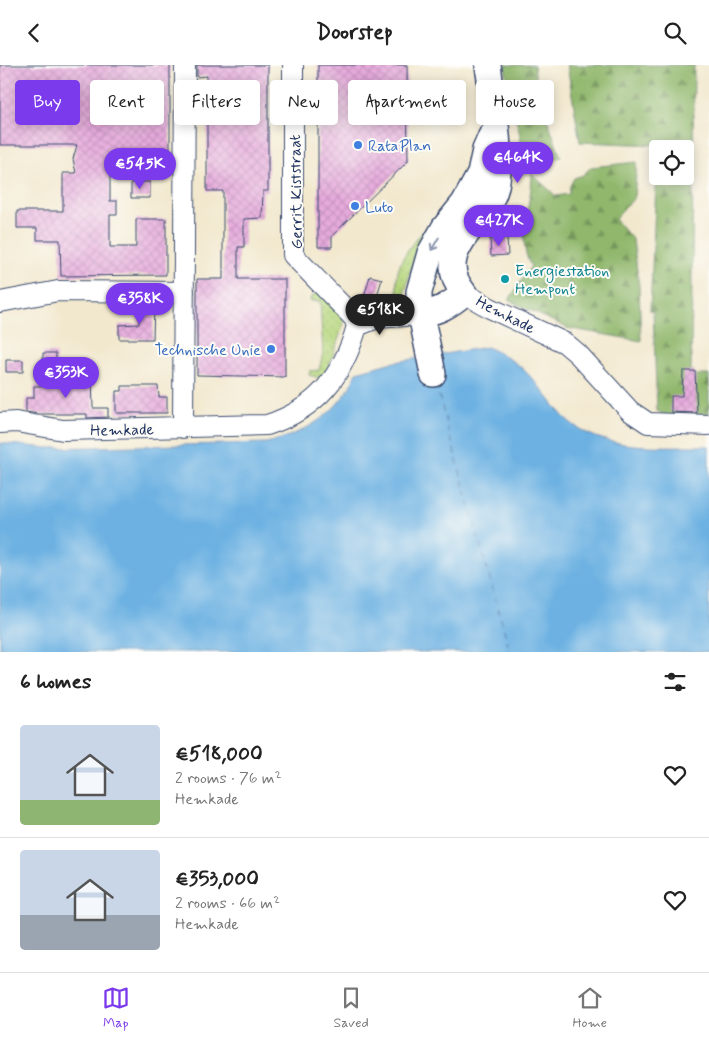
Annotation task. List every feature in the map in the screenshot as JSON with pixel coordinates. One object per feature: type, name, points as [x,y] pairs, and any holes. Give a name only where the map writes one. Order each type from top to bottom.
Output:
[{"type":"main road","points":[[464,293],[458,285],[455,276],[454,258],[460,241],[484,211],[498,180],[488,65]]},
{"type":"main road","points":[[433,374],[423,324],[419,315],[419,292],[430,253],[444,228],[468,196],[480,174],[484,150],[495,130]]},
{"type":"main road","name":"Hemkade","points":[[419,315],[439,311],[450,305],[464,293]]},
{"type":"street","points":[[183,428],[185,65]]},
{"type":"street","name":"Gerrit Kiststraat","points":[[293,65],[293,255],[354,318],[357,326]]},
{"type":"street","points":[[0,302],[58,291],[184,292]]},
{"type":"street","name":"Hemkade","points":[[464,293],[490,308],[565,343],[578,354],[630,411],[648,423],[709,425]]},
{"type":"street","name":"Hemkade","points":[[0,423],[16,423],[63,430],[267,425],[290,418],[313,402],[341,368],[357,326],[396,315],[419,315]]},
{"type":"green space","points":[[475,65],[480,65],[482,80],[477,80]]},
{"type":"green space","points":[[505,65],[534,65],[536,80],[507,80]]},
{"type":"green space","points":[[567,65],[694,65],[693,140],[649,140],[649,145],[580,142]]},
{"type":"green space","points":[[479,125],[483,125],[481,149],[465,189],[431,234],[417,264],[412,265],[404,295],[398,296],[397,281],[399,268],[404,256],[462,187],[475,155]]},
{"type":"green space","points":[[517,125],[549,125],[561,157],[521,168],[520,135]]},
{"type":"green space","points":[[637,162],[634,198],[615,219],[633,240],[639,286],[641,341],[567,328],[509,300],[531,266],[526,255],[524,232],[532,174],[556,196],[569,194],[574,178],[583,175],[591,167]]},
{"type":"green space","points":[[656,185],[693,185],[691,375],[709,375],[709,414],[667,416],[657,411],[653,311],[650,311]]},
{"type":"green space","points":[[318,292],[341,315],[344,323],[329,366],[320,378],[309,375],[310,371],[319,370],[323,353],[320,301],[310,301],[311,297]]},
{"type":"water","points":[[487,347],[522,368],[536,382],[563,416],[578,428],[595,437],[632,445],[709,446],[709,652],[0,652],[0,443],[48,448],[266,443],[309,427],[321,419],[342,399],[357,372],[389,363]]},
{"type":"building","points":[[0,65],[170,65],[170,154],[124,155],[124,164],[110,164],[110,201],[117,201],[117,215],[110,215],[110,247],[136,247],[136,219],[166,219],[166,275],[61,276],[60,240],[37,240],[37,228],[17,228],[17,211],[63,211],[63,173],[76,173],[73,159],[77,145],[0,145]]},
{"type":"building","points":[[197,65],[268,65],[268,191],[263,191],[262,218],[244,219],[244,247],[238,247],[238,279],[285,279],[285,377],[197,375],[197,279],[223,279],[223,191],[207,191],[207,125],[260,125],[260,80],[207,80],[207,76],[197,77]]},
{"type":"building","points":[[318,65],[407,65],[407,80],[348,80],[348,125],[408,125],[408,161],[334,234],[332,237],[332,247],[318,247],[318,125],[338,125],[338,80],[318,80]]},
{"type":"building","points":[[131,182],[150,182],[150,198],[131,198]]},
{"type":"building","points":[[507,238],[508,255],[491,256],[490,239]]},
{"type":"building","points":[[370,276],[382,279],[375,303],[363,300]]},
{"type":"building","points":[[139,304],[154,304],[153,339],[119,339],[119,325],[139,324]]},
{"type":"building","points":[[43,353],[56,353],[56,366],[43,366]]},
{"type":"building","points":[[6,360],[23,360],[23,372],[6,372]]},
{"type":"building","points":[[683,371],[695,371],[697,413],[671,412],[671,396],[682,396]]},
{"type":"building","points":[[92,377],[93,408],[108,408],[108,417],[87,418],[87,414],[39,414],[26,412],[26,398],[34,398],[34,386],[59,386],[59,379]]},
{"type":"building","points":[[122,386],[158,386],[159,397],[167,397],[167,413],[116,413],[116,391],[122,391]]},
{"type":"ferry route","points":[[436,385],[510,652]]},
{"type":"place","name":"RataPlan","points":[[358,145]]},
{"type":"place","name":"Luto","points":[[355,206]]},
{"type":"place","name":"Energiestation Hempont","points":[[505,279]]},
{"type":"place","name":"Technische Unie","points":[[271,349]]}]
